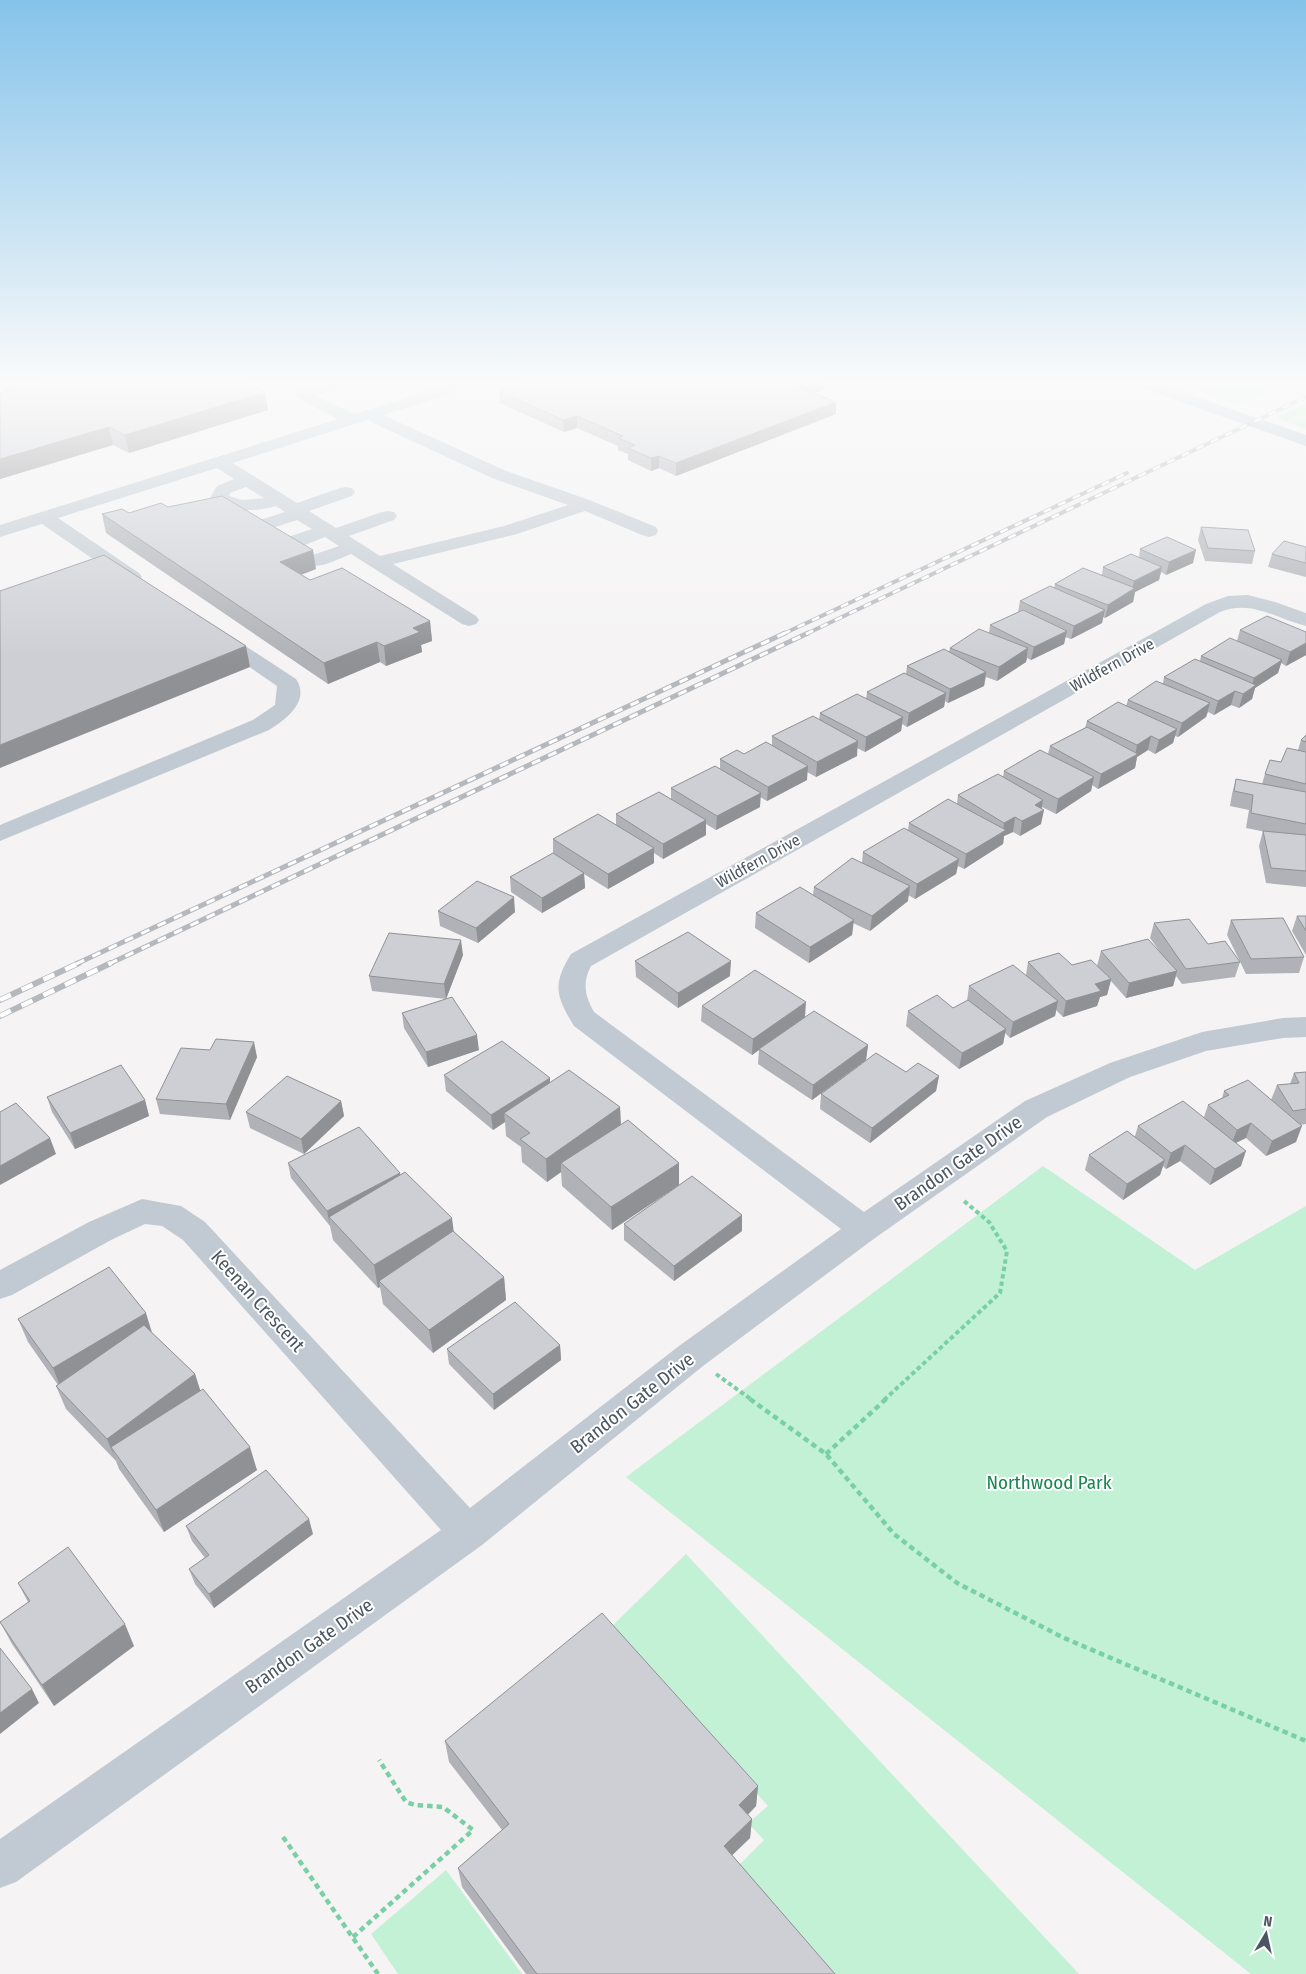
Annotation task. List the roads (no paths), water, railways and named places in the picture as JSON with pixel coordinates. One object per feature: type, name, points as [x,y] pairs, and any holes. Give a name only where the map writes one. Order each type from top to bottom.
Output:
[{"type":"street","points":[[0,531],[177,475]]},
{"type":"street","points":[[240,475],[469,620]]},
{"type":"street","points":[[501,475],[586,505],[649,531]]},
{"type":"street","points":[[248,480],[223,490],[219,498],[236,506],[246,507],[279,500]]},
{"type":"street","points":[[254,528],[346,492]]},
{"type":"street","points":[[377,562],[510,530],[586,505]]},
{"type":"street","points":[[286,544],[388,516]]},
{"type":"street","points":[[44,517],[148,589]]},
{"type":"street","points":[[314,561],[353,546]]},
{"type":"street","name":"Wildfern Drive","points":[[864,1229],[584,1019],[572,1000],[571,976],[581,960],[1213,608],[1228,602],[1248,602],[1278,609],[1306,620]]},
{"type":"street","points":[[0,834],[261,725],[282,712],[290,699],[288,684],[198,622]]},
{"type":"street","name":"Brandon Gate Drive","points":[[0,1866],[468,1533],[691,1356],[864,1229],[1036,1108],[1112,1074],[1202,1042],[1283,1028],[1306,1027]]},
{"type":"street","name":"Keenan Crescent","points":[[0,1286],[100,1230],[142,1211],[170,1215],[194,1231],[468,1533]]},
{"type":"railway","points":[[783,634],[1122,475]]},
{"type":"railway","points":[[806,634],[1141,475]]},
{"type":"railway","points":[[76,964],[785,633]]},
{"type":"railway","points":[[109,964],[808,633]]},
{"type":"railway","points":[[0,1000],[79,963]]},
{"type":"railway","points":[[0,1016],[111,963]]},
{"type":"park label","name":"Northwood Park","points":[[1049,1482]]}]
